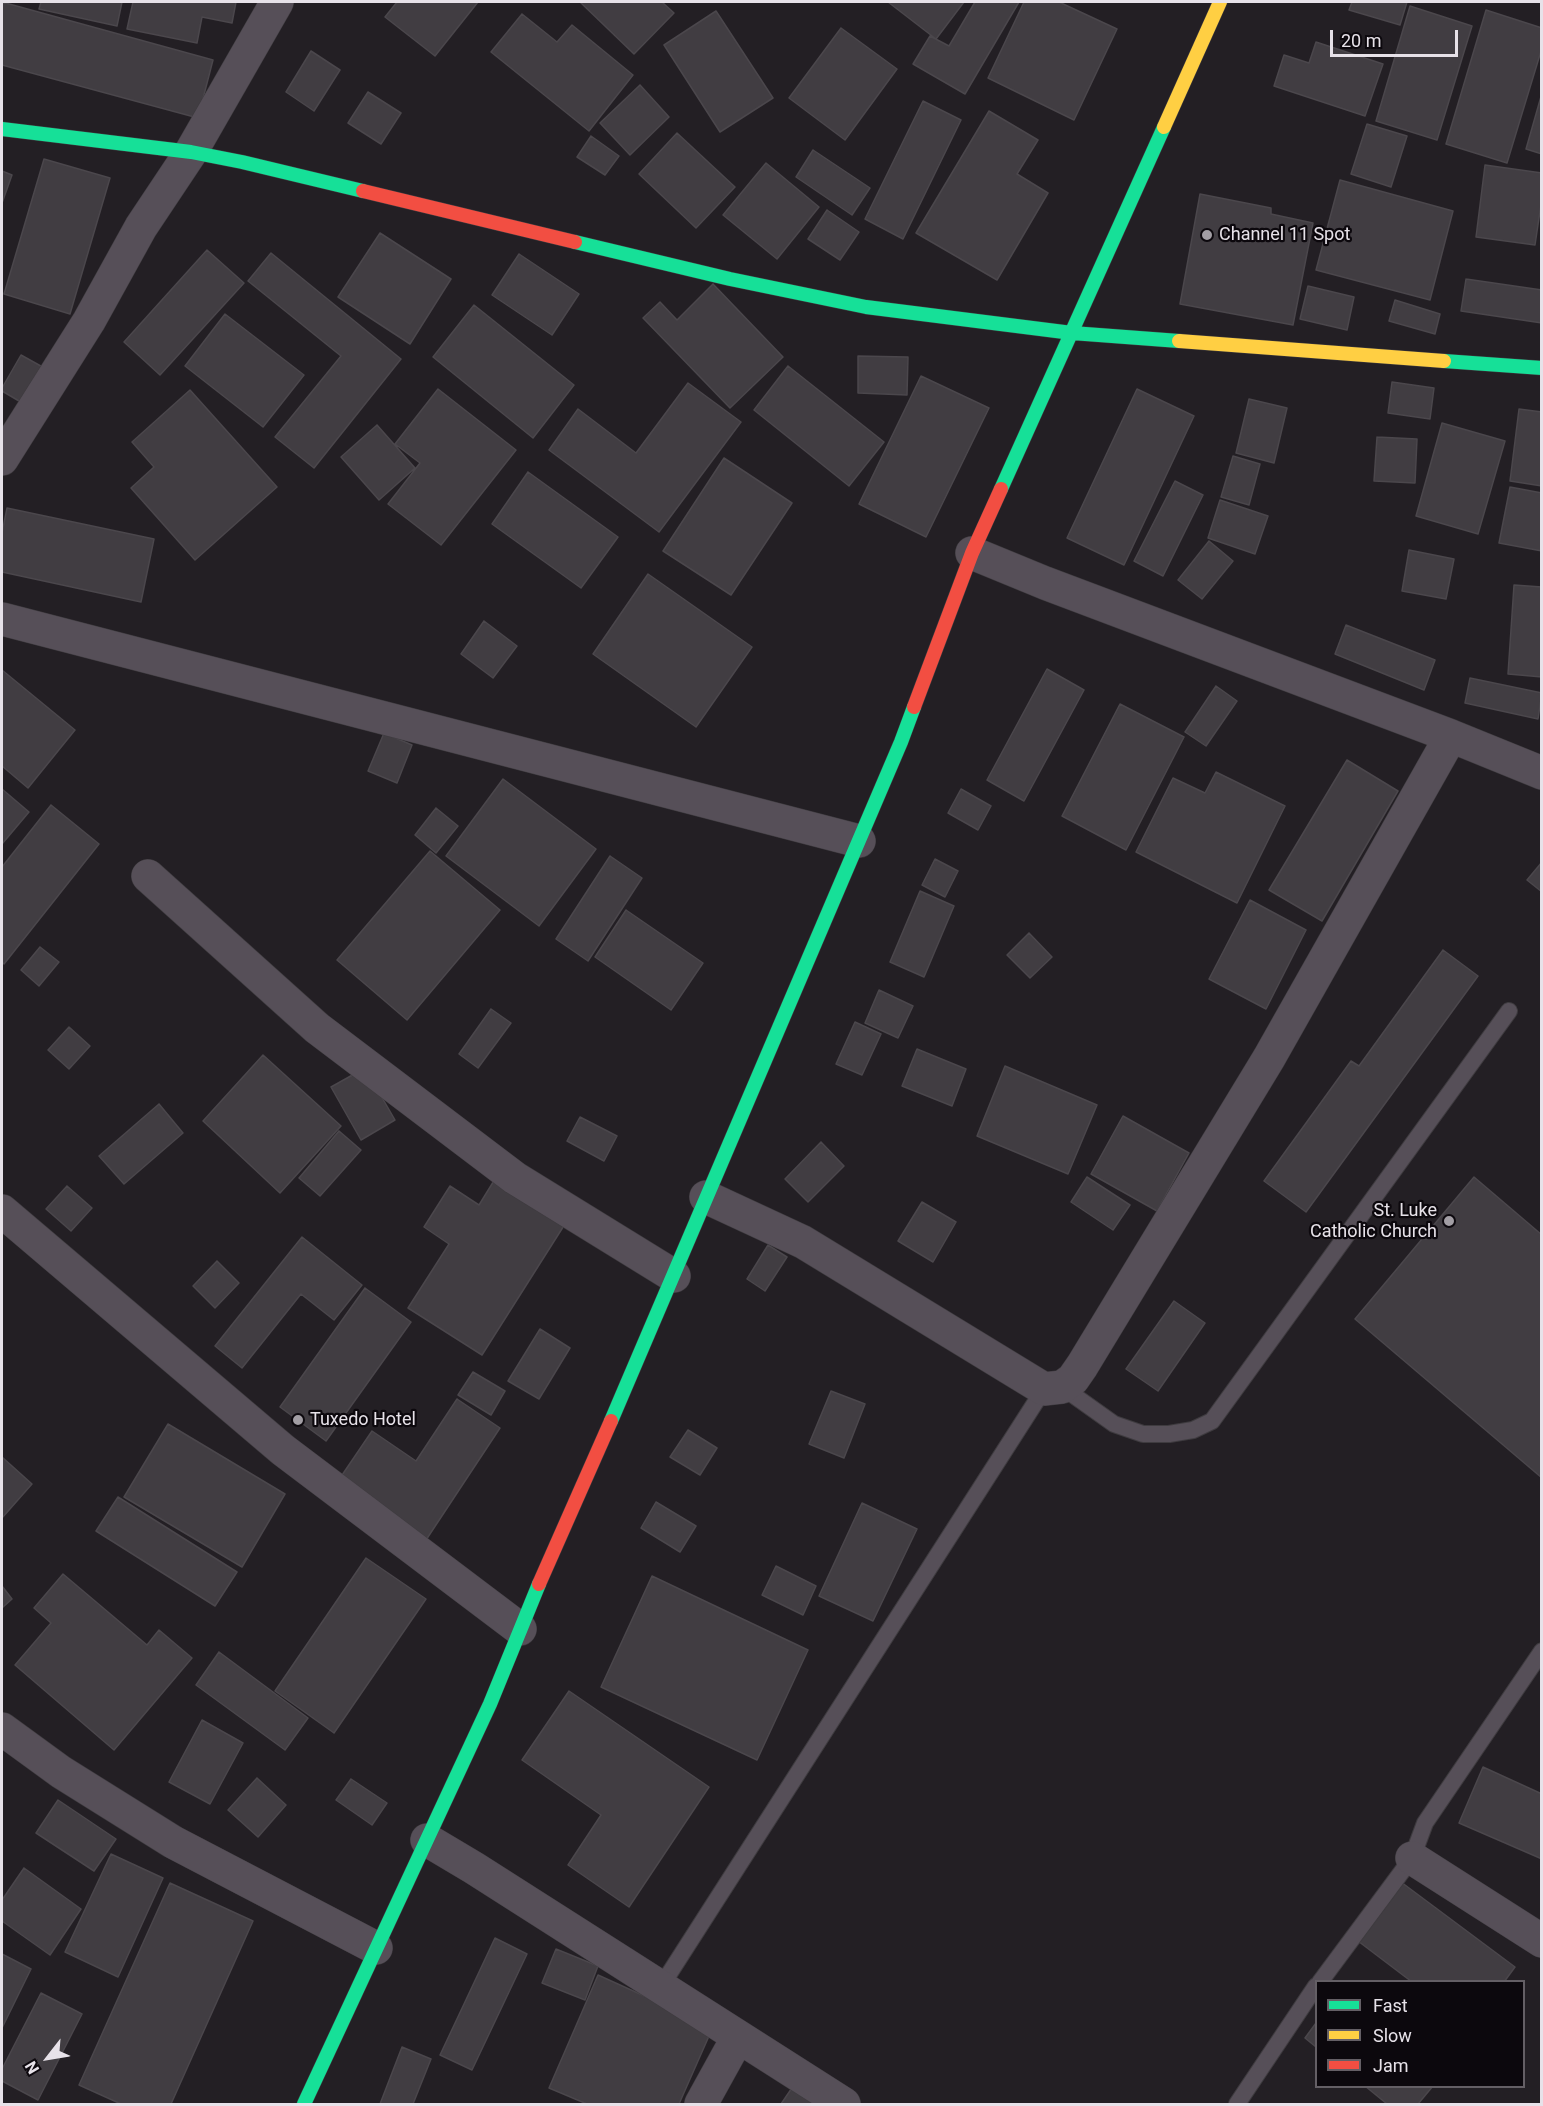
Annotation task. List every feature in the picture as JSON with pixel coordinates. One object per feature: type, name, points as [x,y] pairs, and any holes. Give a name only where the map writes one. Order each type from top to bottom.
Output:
[{"type":"main road","points":[[304,2104],[490,1704],[554,1546],[610,1424],[901,742],[972,553],[1220,2]]},
{"type":"main road","points":[[2,129],[192,152],[753,284],[866,307],[1072,333],[1542,368]]},
{"type":"street","points":[[2,459],[89,321],[141,227],[192,152],[278,2]]},
{"type":"street","points":[[972,553],[1542,773]]},
{"type":"street","points":[[2,620],[859,841]]},
{"type":"street","points":[[706,1197],[803,1242],[1053,1388],[1073,1379],[1263,1068],[1451,736]]},
{"type":"street","points":[[148,876],[317,1028],[515,1178],[674,1275]]},
{"type":"street","points":[[2,1211],[283,1450],[520,1629]]},
{"type":"street","points":[[2,1729],[61,1772],[173,1842],[376,1948]]},
{"type":"street","points":[[427,1840],[844,2104]]},
{"type":"street","points":[[1412,1858],[1542,1941]]},
{"type":"street","points":[[701,2104],[738,2037]]},
{"type":"lane","points":[[660,1988],[1053,1388],[1114,1424],[1143,1434],[1169,1434],[1193,1430],[1212,1421],[1509,1011]]},
{"type":"lane","points":[[1321,1980],[1412,1858],[1425,1823],[1542,1651]]},
{"type":"lane","points":[[1237,2104],[1315,1989]]},
{"type":"building","points":[[2,2],[213,60],[198,118],[2,65]]},
{"type":"building","points":[[41,2],[122,2],[117,26],[39,9]]},
{"type":"building","points":[[133,2],[236,2],[232,23],[202,17],[197,43],[127,29]]},
{"type":"building","points":[[397,2],[478,2],[435,56],[385,17]]},
{"type":"building","points":[[580,2],[662,2],[674,13],[634,54]]},
{"type":"building","points":[[888,2],[964,2],[936,39]]},
{"type":"building","points":[[975,2],[1019,2],[965,94],[913,64],[930,36],[949,46]]},
{"type":"building","points":[[1024,2],[1059,2],[1117,29],[1074,120],[988,78]]},
{"type":"building","points":[[1352,2],[1407,2],[1400,25],[1349,10]]},
{"type":"building","points":[[1410,6],[1472,26],[1437,140],[1376,121]]},
{"type":"building","points":[[1486,10],[1542,28],[1542,48],[1507,163],[1446,144]]},
{"type":"building","points":[[716,11],[773,98],[720,132],[664,45]]},
{"type":"building","points":[[522,14],[557,42],[572,25],[633,75],[589,131],[491,52]]},
{"type":"building","points":[[841,28],[897,69],[845,140],[789,98]]},
{"type":"building","points":[[1316,42],[1383,64],[1365,116],[1274,86],[1284,55],[1309,63]]},
{"type":"building","points":[[311,51],[340,70],[314,111],[286,92]]},
{"type":"building","points":[[640,85],[669,117],[630,155],[600,123]]},
{"type":"building","points":[[368,92],[401,113],[381,144],[348,123]]},
{"type":"building","points":[[1542,93],[1542,154],[1526,149]]},
{"type":"building","points":[[923,101],[961,120],[903,239],[865,219]]},
{"type":"building","points":[[989,111],[1038,140],[1017,174],[1048,193],[997,280],[916,233]]},
{"type":"building","points":[[1367,124],[1407,136],[1391,187],[1351,174]]},
{"type":"building","points":[[677,133],[735,187],[696,228],[639,174]]},
{"type":"building","points":[[591,136],[619,156],[605,175],[577,157]]},
{"type":"building","points":[[813,150],[870,188],[852,215],[796,177]]},
{"type":"building","points":[[44,159],[110,178],[70,314],[4,294]]},
{"type":"building","points":[[766,163],[819,207],[777,259],[723,215]]},
{"type":"building","points":[[1485,165],[1542,173],[1542,198],[1535,245],[1476,237]]},
{"type":"building","points":[[2,171],[12,175],[2,203]]},
{"type":"building","points":[[1340,180],[1453,211],[1430,300],[1316,270]]},
{"type":"building","points":[[1200,194],[1271,208],[1271,214],[1313,223],[1293,325],[1180,304]]},
{"type":"building","points":[[827,210],[859,232],[840,260],[808,239]]},
{"type":"building","points":[[380,233],[451,279],[410,344],[338,297]]},
{"type":"building","points":[[207,250],[244,283],[160,375],[124,342]]},
{"type":"building","points":[[271,253],[401,359],[314,468],[275,437],[341,356],[248,281]]},
{"type":"building","points":[[519,254],[579,294],[552,335],[492,295]]},
{"type":"building","points":[[1466,279],[1542,290],[1542,323],[1461,311]]},
{"type":"building","points":[[713,284],[783,357],[730,408],[643,318],[660,302],[677,320]]},
{"type":"building","points":[[1308,286],[1354,297],[1347,330],[1300,319]]},
{"type":"building","points":[[1395,300],[1440,314],[1435,334],[1389,321]]},
{"type":"building","points":[[474,305],[574,385],[533,438],[433,357]]},
{"type":"building","points":[[225,314],[304,375],[263,427],[185,366]]},
{"type":"building","points":[[21,355],[57,375],[36,411],[2,391]]},
{"type":"building","points":[[858,356],[908,357],[907,395],[858,393]]},
{"type":"building","points":[[788,366],[884,442],[849,486],[754,410]]},
{"type":"building","points":[[921,376],[989,408],[926,537],[859,504]]},
{"type":"building","points":[[1392,382],[1434,388],[1430,419],[1388,413]]},
{"type":"building","points":[[688,383],[741,422],[659,532],[549,450],[578,409],[636,453]]},
{"type":"building","points":[[438,389],[516,450],[441,545],[388,504],[420,463],[395,444]]},
{"type":"building","points":[[1137,389],[1194,416],[1124,565],[1067,538]]},
{"type":"building","points":[[190,390],[277,487],[195,560],[131,488],[154,467],[132,442]]},
{"type":"building","points":[[1249,399],[1287,408],[1274,463],[1236,453]]},
{"type":"building","points":[[1519,409],[1542,412],[1542,486],[1510,481]]},
{"type":"building","points":[[1442,423],[1505,441],[1478,534],[1416,516]]},
{"type":"building","points":[[377,425],[415,468],[379,500],[341,457]]},
{"type":"building","points":[[1377,437],[1417,439],[1415,483],[1374,481]]},
{"type":"building","points":[[1233,456],[1260,464],[1249,505],[1221,497]]},
{"type":"building","points":[[724,458],[792,503],[731,595],[663,551]]},
{"type":"building","points":[[528,472],[618,537],[581,588],[492,524]]},
{"type":"building","points":[[1175,481],[1203,495],[1163,576],[1134,561]]},
{"type":"building","points":[[1510,487],[1542,493],[1542,551],[1499,543]]},
{"type":"building","points":[[1220,500],[1268,516],[1255,554],[1208,538]]},
{"type":"building","points":[[7,508],[154,539],[141,602],[2,572],[2,533]]},
{"type":"building","points":[[1209,541],[1233,561],[1202,599],[1178,580]]},
{"type":"building","points":[[1409,550],[1454,559],[1446,599],[1402,591]]},
{"type":"building","points":[[648,574],[752,647],[696,727],[593,654]]},
{"type":"building","points":[[1514,585],[1542,587],[1542,677],[1508,674]]},
{"type":"building","points":[[484,621],[517,646],[493,678],[461,654]]},
{"type":"building","points":[[1346,625],[1435,660],[1424,690],[1335,654]]},
{"type":"building","points":[[1047,669],[1084,690],[1024,801],[987,780]]},
{"type":"building","points":[[2,670],[75,730],[28,788],[2,766]]},
{"type":"building","points":[[1470,678],[1542,693],[1538,719],[1465,703]]},
{"type":"building","points":[[1216,686],[1237,701],[1206,746],[1185,732]]},
{"type":"building","points":[[1120,704],[1184,737],[1126,850],[1062,816]]},
{"type":"building","points":[[384,733],[412,745],[397,783],[368,771]]},
{"type":"building","points":[[1347,760],[1398,791],[1322,921],[1269,890]]},
{"type":"building","points":[[1216,772],[1285,806],[1237,903],[1136,852],[1173,778],[1205,793]]},
{"type":"building","points":[[503,779],[596,849],[539,926],[446,856]]},
{"type":"building","points":[[2,789],[29,812],[2,844]]},
{"type":"building","points":[[961,789],[991,806],[978,830],[948,813]]},
{"type":"building","points":[[51,805],[99,844],[4,964],[2,962],[2,867]]},
{"type":"building","points":[[436,808],[458,826],[436,853],[415,835]]},
{"type":"building","points":[[430,851],[500,910],[407,1020],[337,960]]},
{"type":"building","points":[[610,856],[642,878],[588,961],[556,939]]},
{"type":"building","points":[[935,859],[958,871],[945,897],[922,885]]},
{"type":"building","points":[[1542,862],[1542,892],[1527,880]]},
{"type":"building","points":[[920,891],[954,906],[924,977],[890,962]]},
{"type":"building","points":[[1250,900],[1306,930],[1266,1009],[1209,979]]},
{"type":"building","points":[[626,910],[703,963],[671,1010],[595,957]]},
{"type":"building","points":[[1029,933],[1052,957],[1030,978],[1007,955]]},
{"type":"building","points":[[40,947],[59,962],[39,986],[21,970]]},
{"type":"building","points":[[1443,950],[1478,976],[1306,1212],[1264,1181],[1351,1061],[1359,1066]]},
{"type":"building","points":[[879,990],[913,1006],[898,1038],[865,1023]]},
{"type":"building","points":[[491,1009],[511,1023],[478,1068],[459,1054]]},
{"type":"building","points":[[855,1022],[881,1034],[862,1075],[836,1064]]},
{"type":"building","points":[[69,1027],[90,1046],[69,1069],[48,1050]]},
{"type":"building","points":[[917,1049],[966,1069],[952,1106],[902,1086]]},
{"type":"building","points":[[263,1055],[341,1126],[280,1193],[203,1121]]},
{"type":"building","points":[[1005,1066],[1097,1105],[1068,1174],[977,1136]]},
{"type":"building","points":[[365,1068],[395,1120],[361,1140],[331,1087]]},
{"type":"building","points":[[159,1104],[183,1133],[124,1184],[99,1156]]},
{"type":"building","points":[[1123,1116],[1189,1153],[1157,1211],[1091,1174]]},
{"type":"building","points":[[580,1117],[617,1136],[604,1161],[567,1141]]},
{"type":"building","points":[[339,1131],[361,1150],[320,1196],[299,1178]]},
{"type":"building","points":[[821,1142],[844,1166],[808,1202],[785,1179]]},
{"type":"building","points":[[1087,1177],[1130,1205],[1113,1230],[1071,1202]]},
{"type":"building","points":[[1474,1177],[1542,1235],[1542,1478],[1355,1319]]},
{"type":"building","points":[[495,1179],[565,1224],[482,1355],[408,1308],[449,1244],[424,1227],[450,1186],[479,1205]]},
{"type":"building","points":[[67,1186],[92,1208],[71,1231],[46,1209]]},
{"type":"building","points":[[922,1202],[956,1222],[933,1262],[898,1241]]},
{"type":"building","points":[[302,1237],[362,1285],[334,1320],[301,1294],[242,1368],[215,1346]]},
{"type":"building","points":[[768,1245],[787,1257],[765,1291],[747,1279]]},
{"type":"building","points":[[217,1261],[239,1283],[215,1308],[193,1286]]},
{"type":"building","points":[[365,1288],[411,1322],[326,1441],[280,1407]]},
{"type":"building","points":[[1174,1301],[1205,1323],[1158,1391],[1126,1369]]},
{"type":"building","points":[[540,1329],[570,1348],[539,1399],[508,1381]]},
{"type":"building","points":[[473,1372],[505,1391],[491,1415],[458,1395]]},
{"type":"building","points":[[831,1391],[865,1404],[844,1458],[809,1444]]},
{"type":"building","points":[[457,1399],[500,1428],[426,1540],[338,1481],[372,1431],[416,1461]]},
{"type":"building","points":[[168,1424],[285,1494],[242,1567],[124,1497]]},
{"type":"building","points":[[688,1430],[717,1448],[700,1475],[670,1457]]},
{"type":"building","points":[[2,1457],[32,1484],[2,1518]]},
{"type":"building","points":[[118,1497],[237,1572],[215,1606],[96,1531]]},
{"type":"building","points":[[656,1502],[696,1526],[680,1552],[641,1528]]},
{"type":"building","points":[[862,1503],[917,1529],[873,1621],[819,1596]]},
{"type":"building","points":[[366,1558],[426,1599],[334,1733],[275,1691]]},
{"type":"building","points":[[776,1566],[816,1586],[803,1615],[762,1595]]},
{"type":"building","points":[[63,1574],[147,1645],[159,1630],[192,1658],[114,1750],[15,1665],[51,1623],[34,1608]]},
{"type":"building","points":[[652,1576],[808,1650],[757,1760],[601,1687]]},
{"type":"building","points":[[2,1586],[12,1599],[2,1608]]},
{"type":"building","points":[[219,1652],[308,1718],[285,1750],[196,1685]]},
{"type":"building","points":[[569,1691],[709,1787],[629,1907],[568,1865],[601,1815],[522,1760]]},
{"type":"building","points":[[202,1720],[243,1743],[210,1804],[169,1782]]},
{"type":"building","points":[[1483,1767],[1542,1794],[1542,1859],[1459,1823]]},
{"type":"building","points":[[257,1778],[286,1805],[258,1837],[228,1810]]},
{"type":"building","points":[[351,1779],[387,1803],[372,1825],[336,1800]]},
{"type":"building","points":[[58,1800],[116,1839],[94,1871],[36,1833]]},
{"type":"building","points":[[111,1854],[163,1878],[118,1977],[65,1952]]},
{"type":"building","points":[[24,1868],[81,1909],[50,1955],[2,1921],[2,1900]]},
{"type":"building","points":[[1397,1879],[1515,1967],[1505,1980],[1409,1980],[1354,1938]]},
{"type":"building","points":[[170,1883],[253,1921],[171,2104],[121,2104],[79,2085]]},
{"type":"building","points":[[495,1938],[527,1954],[472,2070],[440,2055]]},
{"type":"building","points":[[556,1949],[598,1966],[585,2000],[542,1983]]},
{"type":"building","points":[[2,1954],[31,1969],[2,2028]]},
{"type":"building","points":[[598,1975],[713,2027],[679,2104],[587,2104],[549,2088]]},
{"type":"building","points":[[41,1993],[82,2014],[38,2100],[2,2081],[2,2069]]},
{"type":"building","points":[[1315,2024],[1315,2046],[1305,2038]]},
{"type":"building","points":[[402,2047],[431,2059],[413,2104],[380,2104]]},
{"type":"building","points":[[796,2082],[817,2095],[810,2104],[781,2104]]},
{"type":"building","points":[[1367,2088],[1431,2088],[1418,2104],[1387,2104]]},
{"type":"traffic: fast","points":[[1001,489],[1164,127]]},
{"type":"traffic: fast","points":[[2,129],[191,152],[363,191]]},
{"type":"traffic: fast","points":[[575,242],[730,279],[866,307],[1072,333],[1179,341]]},
{"type":"traffic: fast","points":[[1444,361],[1542,368]]},
{"type":"traffic: fast","points":[[611,1421],[914,707]]},
{"type":"traffic: fast","points":[[304,2104],[490,1704],[539,1584]]},
{"type":"traffic: slow","points":[[1164,127],[1220,2]]},
{"type":"traffic: slow","points":[[1179,341],[1444,361]]},
{"type":"traffic: jam","points":[[363,191],[575,242]]},
{"type":"traffic: jam","points":[[914,707],[972,553],[1001,489]]},
{"type":"traffic: jam","points":[[539,1584],[611,1421]]},
{"type":"place","name":"Channel 11 Spot","points":[[1207,235]]},
{"type":"place","name":"St. Luke Catholic Church","points":[[1449,1221]]},
{"type":"place","name":"Tuxedo Hotel","points":[[298,1420]]}]
